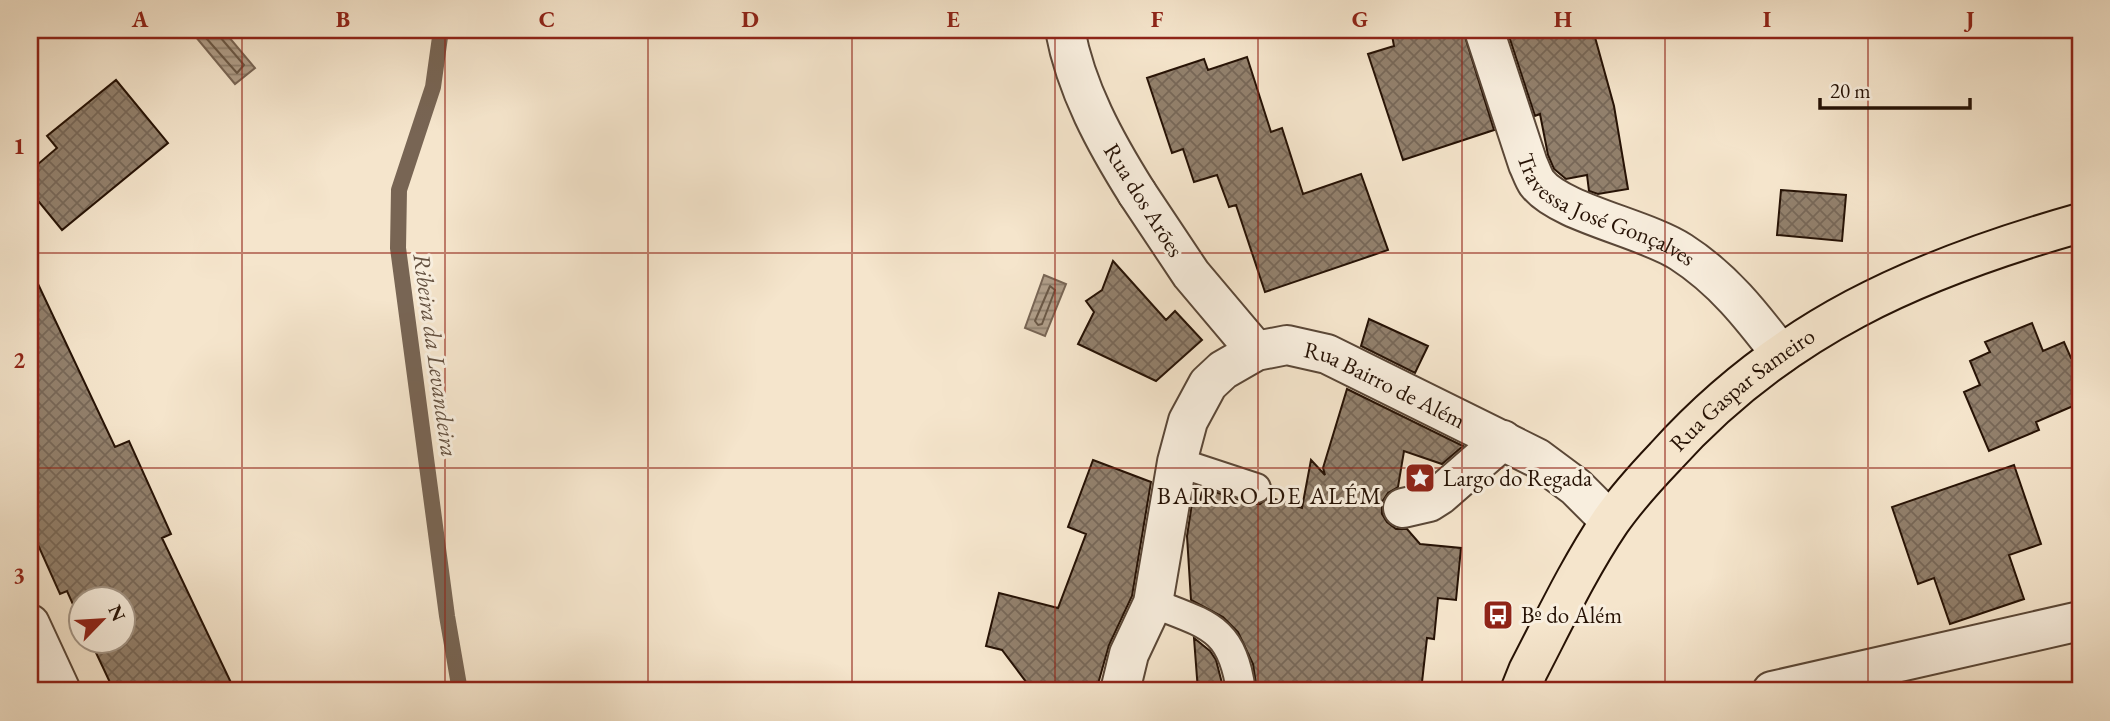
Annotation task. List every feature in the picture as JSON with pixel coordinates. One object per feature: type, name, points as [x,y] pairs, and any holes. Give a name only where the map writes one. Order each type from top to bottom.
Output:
[{"type":"main road","name":"Rua Gaspar Sameiro","points":[[1520,691],[1528,671],[1611,521],[1705,415],[1731,390],[1813,331],[1911,280],[1993,248],[2080,223]]},
{"type":"street","name":"Rua dos Arões","points":[[1065,30],[1081,87],[1106,141],[1191,274],[1256,351]]},
{"type":"street","name":"Travessa José Gonçalves","points":[[1485,30],[1528,164],[1537,183],[1567,204],[1655,237],[1695,262],[1726,286],[1781,354]]},
{"type":"street","name":"Rua Bairro de Além","points":[[1120,691],[1129,654],[1153,603],[1177,462],[1188,421],[1208,384],[1223,370],[1256,351],[1287,345],[1327,355],[1503,440],[1556,472],[1611,521]]},
{"type":"street","points":[[1403,508],[1429,502],[1440,495],[1503,440]]},
{"type":"street","points":[[1772,691],[2080,621]]},
{"type":"street","points":[[30,624],[61,691]]},
{"type":"lane","points":[[1177,462],[1256,488]]},
{"type":"lane","points":[[1153,603],[1209,626],[1221,636],[1231,649],[1241,691]]},
{"type":"water","points":[[190,30],[223,30],[255,68],[235,84]]},
{"type":"water","points":[[1044,275],[1066,284],[1045,336],[1025,328]]},
{"type":"building","points":[[1391,30],[1463,30],[1494,130],[1403,160],[1368,54],[1394,46]]},
{"type":"building","points":[[1507,30],[1593,30],[1614,106],[1628,189],[1598,194],[1589,191],[1587,175],[1566,179],[1554,169],[1548,155],[1540,114],[1535,116]]},
{"type":"building","points":[[1247,57],[1271,132],[1282,128],[1303,194],[1361,174],[1388,250],[1265,292],[1236,205],[1229,207],[1217,175],[1194,182],[1183,149],[1172,153],[1147,78],[1204,59],[1208,70]]},
{"type":"building","points":[[116,80],[168,143],[62,230],[30,191],[30,171],[57,148],[47,136]]},
{"type":"building","points":[[1781,190],[1846,195],[1842,241],[1777,235]]},
{"type":"building","points":[[1113,261],[1166,320],[1175,311],[1202,340],[1156,381],[1078,344],[1094,312],[1086,301],[1102,290]]},
{"type":"building","points":[[30,267],[115,447],[129,441],[171,534],[162,538],[235,691],[114,691],[97,654],[136,654],[136,584],[66,584],[66,591],[60,594],[30,527]]},
{"type":"building","points":[[1369,319],[1428,346],[1415,373],[1361,346]]},
{"type":"building","points":[[2032,323],[2043,351],[2064,342],[2071,358],[2080,354],[2080,403],[2036,422],[2039,430],[1989,451],[1964,392],[1980,385],[1970,361],[1990,352],[1985,342]]},
{"type":"building","points":[[1347,389],[1463,446],[1442,464],[1404,451],[1398,487],[1388,493],[1382,502],[1382,514],[1387,522],[1396,529],[1407,529],[1420,544],[1461,548],[1456,600],[1438,598],[1434,639],[1427,638],[1421,691],[1257,691],[1253,664],[1238,632],[1223,617],[1191,600],[1187,536],[1193,497],[1200,500],[1203,488],[1251,504],[1260,504],[1269,497],[1302,508],[1311,460],[1325,475],[1323,468]]},
{"type":"building","points":[[1093,460],[1151,482],[1132,596],[1109,645],[1096,691],[1033,691],[1002,650],[986,646],[999,593],[1058,608],[1086,534],[1068,527]]},
{"type":"building","points":[[2014,465],[2041,544],[2009,555],[2024,599],[1950,624],[1934,578],[1918,584],[1892,507]]},
{"type":"building","points":[[1194,638],[1210,651],[1216,660],[1224,691],[1198,691]]},
{"type":"waterway","name":"Ribeira da Levandeira","points":[[441,30],[433,87],[399,190],[398,248],[447,616],[460,691]]},
{"type":"place","name":"Largo do Regada","points":[[1420,478]]},
{"type":"place","name":"Bº do Além","points":[[1498,615]]},
{"type":"district","name":"BAIRRO DE ALÉM","points":[[1270,495]]}]
